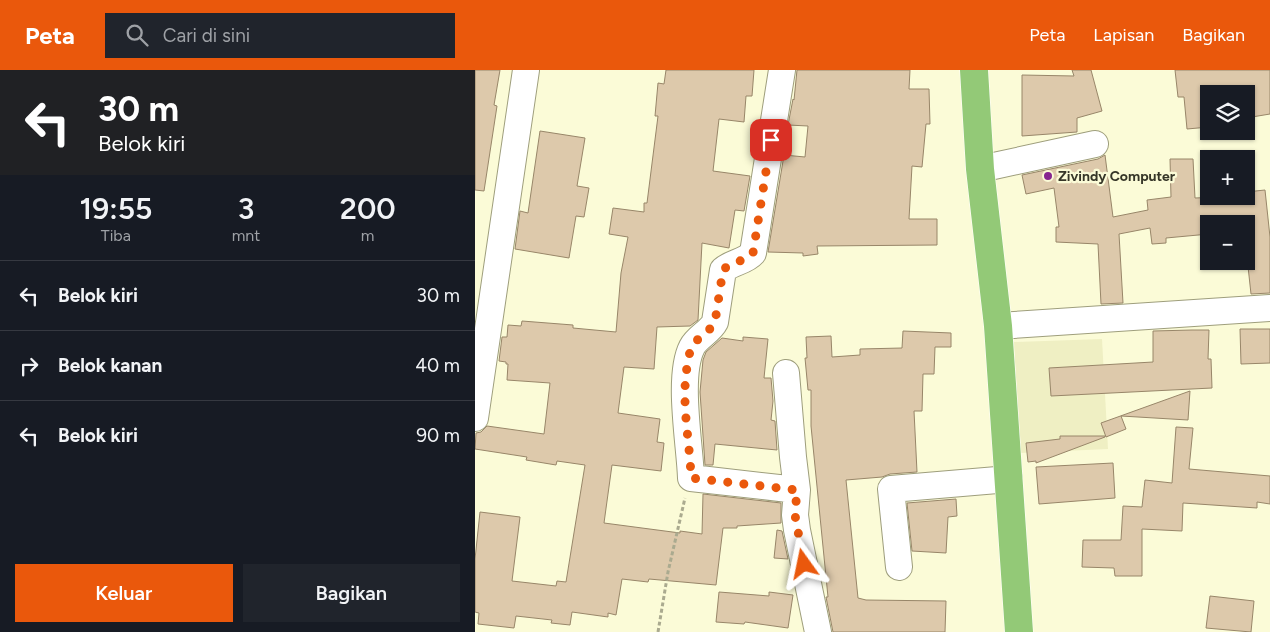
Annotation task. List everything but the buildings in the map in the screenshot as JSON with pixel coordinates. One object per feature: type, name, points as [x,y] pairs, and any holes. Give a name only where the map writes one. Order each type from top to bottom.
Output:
[{"type":"highway","points":[[974,70],[980,169],[998,326],[1019,632]]},
{"type":"street","points":[[475,418],[526,70]]},
{"type":"street","points":[[783,70],[753,253],[749,258],[727,266],[723,270],[715,322],[712,328],[691,348],[686,370],[685,400],[691,478],[797,490]]},
{"type":"street","points":[[980,169],[1095,144]]},
{"type":"street","points":[[998,326],[1270,308]]},
{"type":"street","points":[[786,373],[797,490],[795,515],[818,632]]},
{"type":"street","points":[[899,567],[891,489],[1009,479]]},
{"type":"path","points":[[658,632],[679,516],[691,478]]},
{"type":"shaded area","points":[[1102,339],[1108,449],[1020,453],[1014,342]]},
{"type":"place","name":"Zivindy Computer","points":[[1048,176]]},
{"type":"route","points":[[771,140],[753,253],[749,258],[727,266],[723,270],[715,322],[712,328],[691,348],[686,370],[685,400],[691,478],[797,490],[795,515],[804,564]]}]
